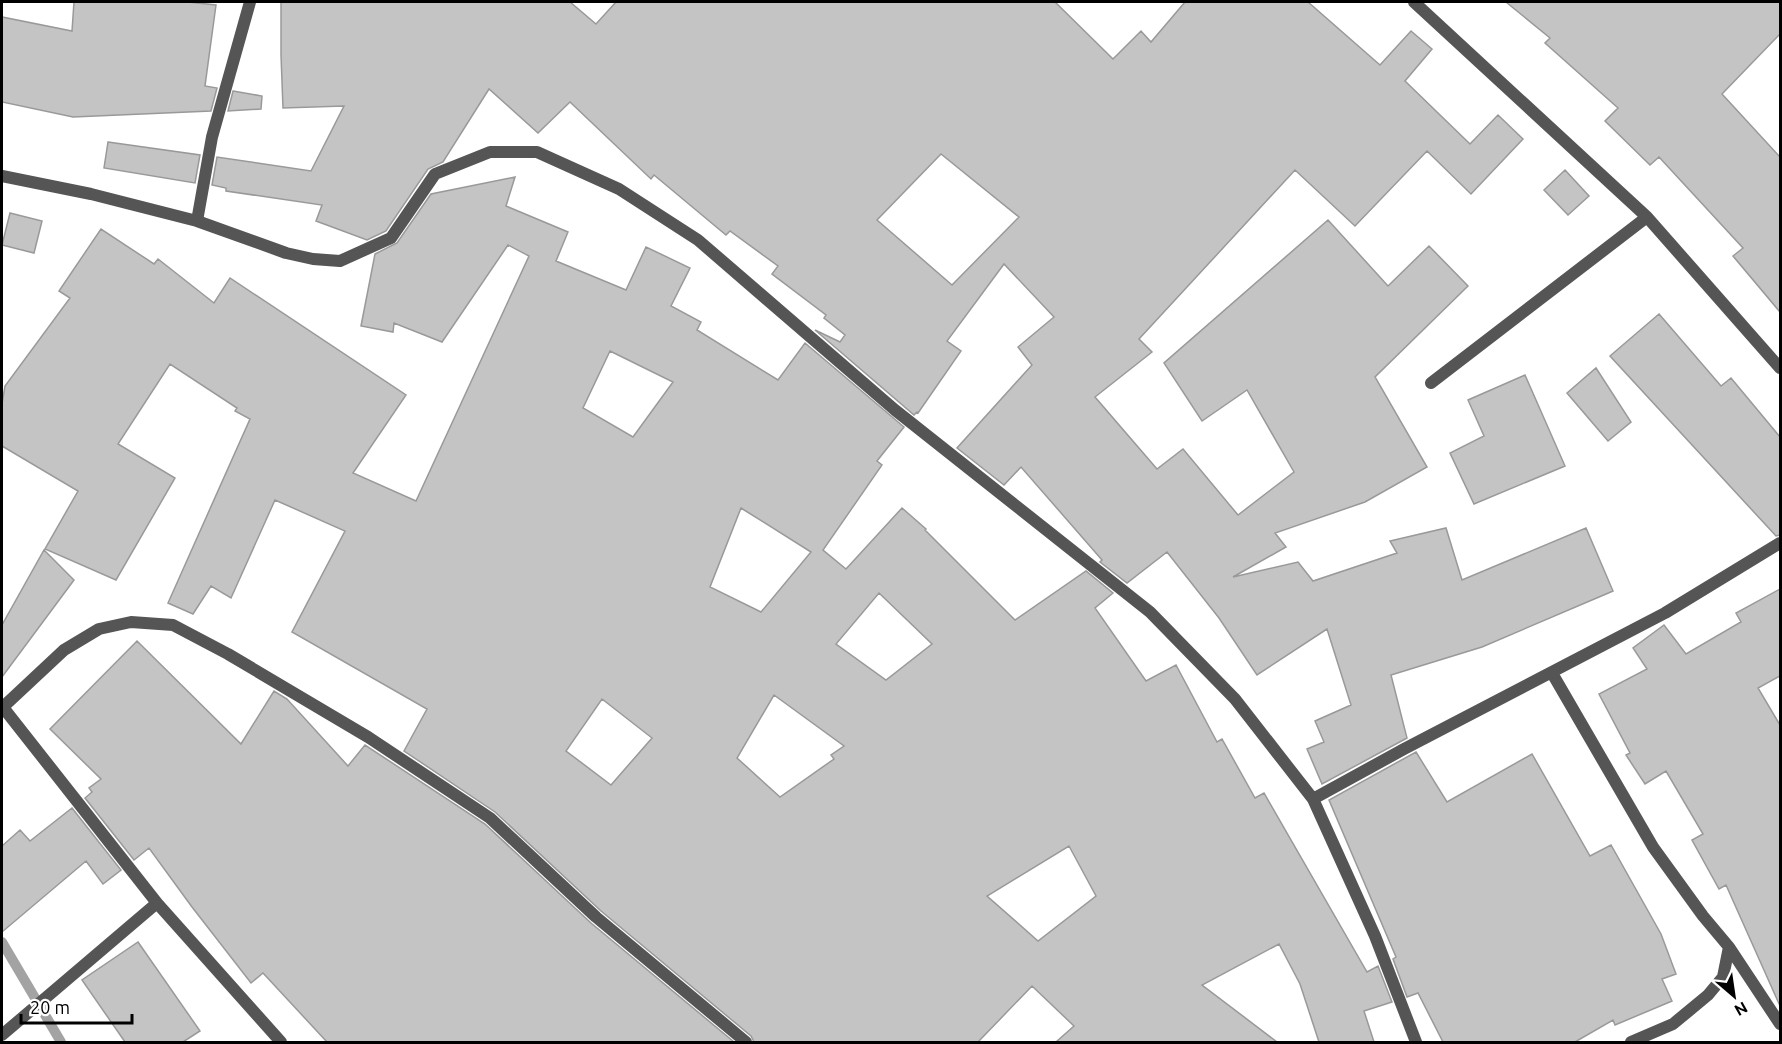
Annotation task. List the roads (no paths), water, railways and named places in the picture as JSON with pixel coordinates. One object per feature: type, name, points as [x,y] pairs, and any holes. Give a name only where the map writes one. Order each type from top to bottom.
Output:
[{"type":"street","points":[[196,221],[212,137],[250,2]]},
{"type":"street","points":[[1414,2],[1647,217],[1780,368]]},
{"type":"street","points":[[2,176],[91,194],[196,221],[286,253],[313,259],[340,261],[390,238],[435,174],[490,152],[537,153],[619,189],[698,240],[895,410],[1150,612],[1235,699],[1313,800],[1375,936],[1416,1042]]},
{"type":"street","points":[[1431,383],[1647,217]]},
{"type":"street","points":[[1313,800],[1404,749],[1665,613],[1780,543]]},
{"type":"street","points":[[282,1042],[156,903],[2,707],[64,650],[99,629],[131,622],[173,625],[228,654],[368,737],[490,818],[596,917],[746,1042]]},
{"type":"street","points":[[1552,672],[1653,847],[1703,916],[1729,947],[1780,1024]]},
{"type":"street","points":[[5,1032],[156,903]]},
{"type":"street","points":[[1631,1042],[1673,1024],[1708,994],[1723,977],[1729,947]]},
{"type":"waterway","points":[[2,942],[61,1042]]}]
